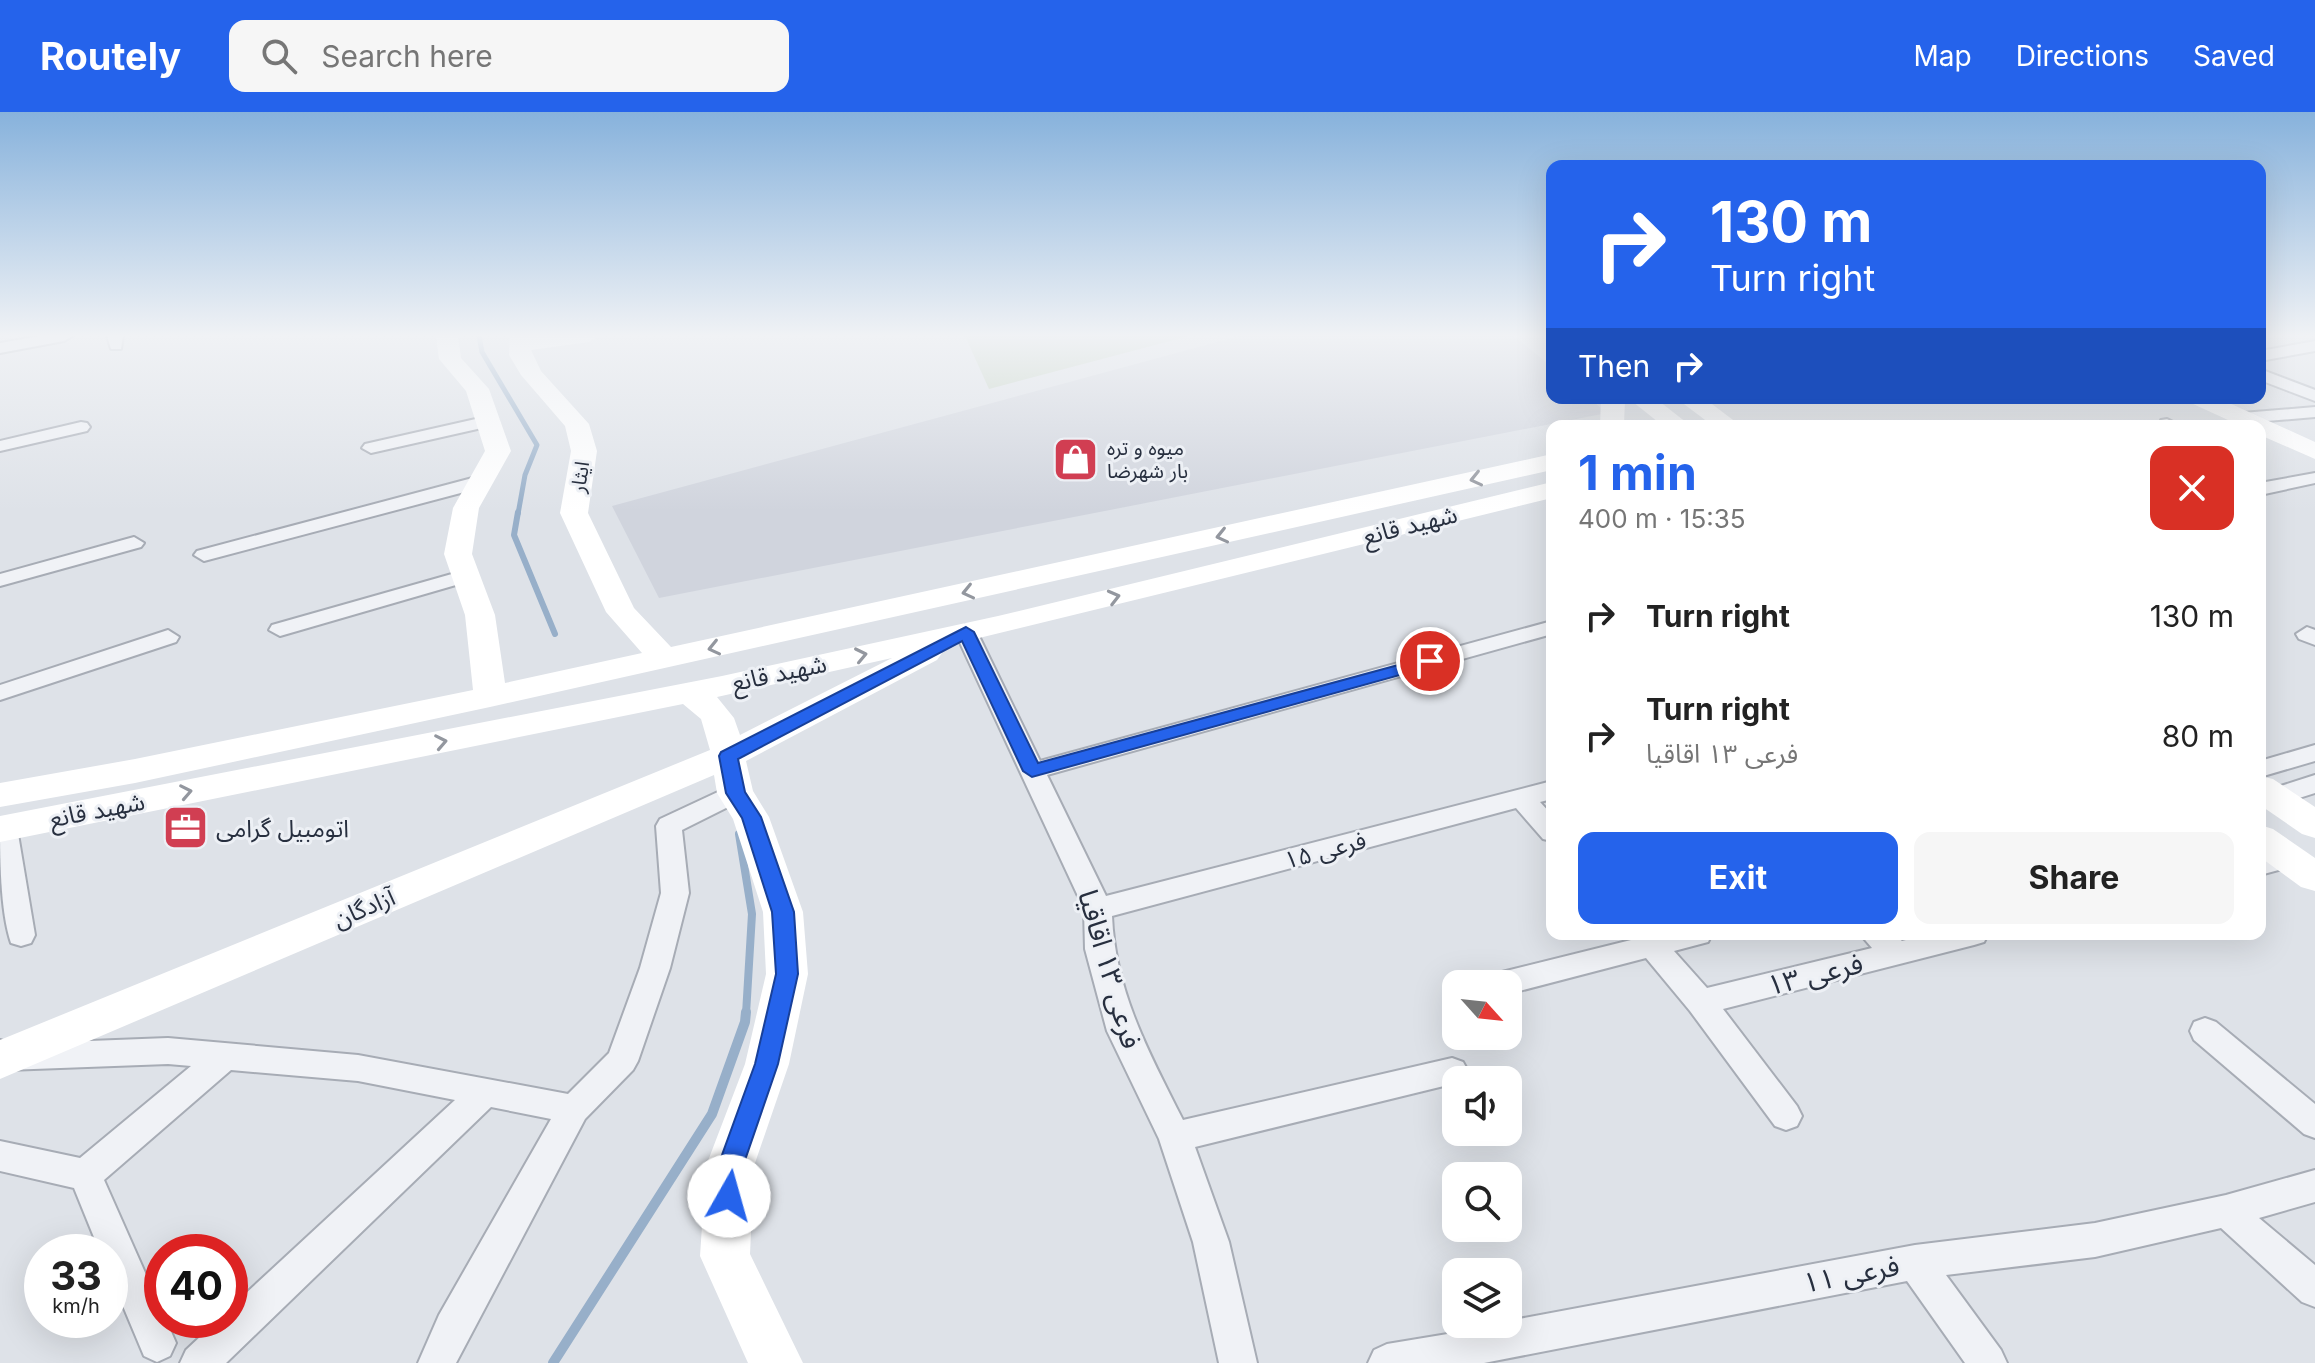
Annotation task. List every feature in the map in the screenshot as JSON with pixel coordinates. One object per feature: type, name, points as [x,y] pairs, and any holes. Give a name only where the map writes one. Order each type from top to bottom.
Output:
[{"type":"main road","points":[[479,394],[498,451],[466,508],[458,554],[480,615],[490,697]]},
{"type":"main road","name":"ایثار","points":[[550,394],[577,424],[584,451],[574,513],[621,612],[665,659]]},
{"type":"main road","points":[[1648,404],[1665,416]]},
{"type":"main road","points":[[2212,404],[2246,420]]},
{"type":"main road","points":[[1703,408],[1720,420]]},
{"type":"main road","points":[[2266,429],[2315,451]]},
{"type":"main road","name":"شهید قانع","points":[[0,795],[135,771],[490,697],[1546,463]]},
{"type":"main road","name":"شهید قانع","points":[[2,829],[688,693],[966,632],[1546,491]]},
{"type":"main road","name":"آزادگان","points":[[2,1057],[732,775],[966,632]]},
{"type":"main road","points":[[688,693],[707,703],[723,731],[732,775],[751,817],[783,912],[787,974],[767,1064],[730,1166],[725,1256],[776,1363]]},
{"type":"main road","points":[[125,804],[135,771]]},
{"type":"main road","points":[[2266,786],[2315,825]]},
{"type":"street","points":[[2242,418],[2315,412]]},
{"type":"street","points":[[371,448],[489,421]]},
{"type":"street","points":[[0,446],[81,427]]},
{"type":"street","points":[[2266,471],[2290,483]]},
{"type":"street","points":[[2266,488],[2315,478]]},
{"type":"street","points":[[204,555],[480,482]]},
{"type":"street","points":[[0,580],[134,543]]},
{"type":"street","points":[[280,630],[466,576]]},
{"type":"street","points":[[1032,771],[1546,629]]},
{"type":"street","name":"فرعی ۱۳ اقاقیا","points":[[966,632],[1098,909],[1099,949],[1122,1031],[1175,1137],[1211,1242],[1238,1363]]},
{"type":"street","points":[[0,693],[168,637]]},
{"type":"street","points":[[2266,784],[2315,753]]},
{"type":"street","points":[[437,1363],[452,1328],[574,1109],[622,1061],[655,968],[675,893],[669,826],[732,775]]},
{"type":"street","points":[[2266,785],[2315,784]]},
{"type":"street","name":"فرعی ۱۵","points":[[1098,909],[1546,792]]},
{"type":"street","points":[[1522,798],[1546,825]]},
{"type":"street","points":[[2,829],[21,935]]},
{"type":"street","points":[[1522,978],[1647,940],[1701,1002],[1786,1116]]},
{"type":"street","points":[[1881,940],[1897,953]]},
{"type":"street","name":"فرعی ۱۳","points":[[1701,1002],[1950,940]]},
{"type":"street","points":[[2205,1031],[2315,1124]]},
{"type":"street","points":[[2,1057],[168,1051],[358,1068],[574,1109]]},
{"type":"street","points":[[85,1175],[225,1056]]},
{"type":"street","points":[[1175,1137],[1442,1073]]},
{"type":"street","points":[[199,1363],[485,1092]]},
{"type":"street","points":[[0,1156],[85,1175]]},
{"type":"street","points":[[85,1175],[157,1343]]},
{"type":"street","name":"فرعی ۱۱","points":[[1387,1363],[1915,1262],[2095,1240],[2226,1211],[2315,1186]]},
{"type":"street","points":[[2226,1211],[2315,1289]]},
{"type":"street","points":[[1915,1262],[1988,1363]]},
{"type":"shaded area","name":"میوه و تره بار شهرضا","points":[[1024,394],[1546,394],[1546,404],[1596,404],[1607,413],[1571,420],[1546,420],[1546,425],[659,598],[612,506]]},
{"type":"waterway","points":[[507,394],[537,445],[525,475],[518,514]]},
{"type":"waterway","points":[[518,512],[514,535],[555,634]]},
{"type":"waterway","points":[[739,834],[752,914],[746,1014]]},
{"type":"waterway","points":[[553,1363],[712,1114],[746,1012]]},
{"type":"place","name":"میوه و تره بار شهرضا","points":[[1076,460]]},
{"type":"place","name":"اتومبیل گرامی","points":[[185,828]]},
{"type":"route","points":[[729,1196],[730,1166],[767,1064],[787,974],[783,912],[751,817],[735,793],[728,756],[966,632],[1032,771],[1430,661]]}]
